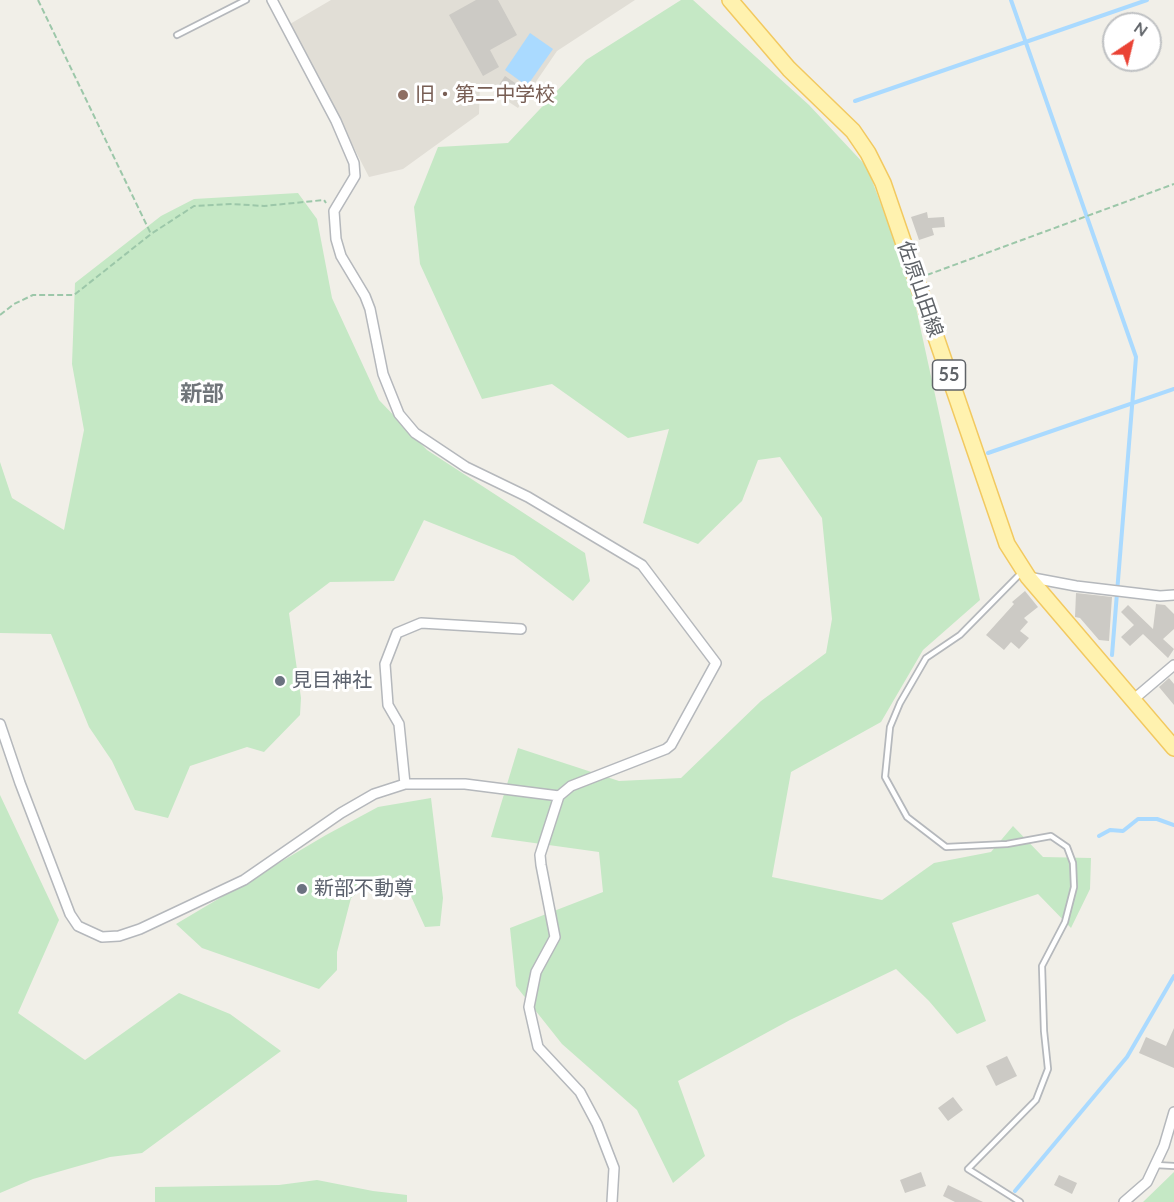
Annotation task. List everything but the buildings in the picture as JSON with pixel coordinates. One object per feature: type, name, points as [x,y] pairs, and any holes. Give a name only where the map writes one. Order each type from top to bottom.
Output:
[{"type":"main road","name":"佐原山田線","points":[[730,0],[789,69],[853,131],[868,153],[884,183],[1007,544],[1026,574],[1174,748]]},
{"type":"street","points":[[272,0],[336,121],[354,163],[355,176],[334,211],[336,239],[341,256],[365,296],[384,374],[399,414],[415,433],[465,467],[528,497],[642,565],[716,663],[671,745],[666,749],[571,786],[559,796],[540,855],[555,937],[536,972],[529,1006],[538,1047],[580,1092],[597,1124],[614,1168],[612,1202]]},
{"type":"street","points":[[1026,574],[1076,586],[1174,595]]},
{"type":"street","points":[[405,784],[399,724],[388,705],[385,664],[398,633],[421,623],[521,629]]},
{"type":"street","points":[[1134,699],[1174,665]]},
{"type":"street","points":[[0,724],[70,914],[78,926],[102,937],[119,936],[140,929],[244,880],[341,813],[374,794],[405,784],[465,784],[559,796]]},
{"type":"street","points":[[1124,1202],[1147,1182],[1164,1146],[1174,1112]]},
{"type":"lane","points":[[177,35],[246,0]]},
{"type":"lane","points":[[1020,1202],[968,1169],[1036,1100],[1048,1069],[1042,966],[1065,922],[1074,887],[1073,863],[1067,848],[1051,836],[1007,844],[946,847],[907,817],[885,777],[890,727],[900,703],[926,658],[960,635],[1026,574]]},
{"type":"lane","points":[[1156,1165],[1174,1166]]},
{"type":"path","points":[[38,0],[151,234]]},
{"type":"path","points":[[916,279],[1174,184]]},
{"type":"path","points":[[0,315],[14,304],[33,295],[74,295],[151,234],[194,206],[232,204],[264,206],[324,200],[334,211]]},
{"type":"shaded area","name":"旧・第二中学校","points":[[331,0],[635,0],[557,51],[518,108],[480,83],[479,114],[403,169],[369,177],[290,24]]},
{"type":"green space","points":[[681,0],[693,0],[809,105],[867,167],[911,285],[980,600],[923,650],[881,722],[791,772],[772,877],[882,900],[934,863],[991,852],[1013,826],[1043,857],[1091,858],[1090,889],[1071,928],[1038,894],[952,923],[986,1021],[957,1034],[929,1001],[896,969],[790,1020],[678,1081],[705,1156],[673,1183],[637,1110],[562,1044],[516,986],[510,928],[603,892],[599,852],[491,837],[518,748],[619,781],[681,778],[761,701],[826,653],[832,619],[822,518],[780,457],[758,460],[742,501],[698,544],[643,523],[669,429],[628,438],[552,384],[482,399],[420,264],[414,207],[438,147],[508,143],[586,60]]},
{"type":"green space","points":[[298,193],[317,219],[332,298],[379,400],[427,450],[585,553],[590,581],[573,601],[514,556],[424,520],[394,581],[330,582],[289,613],[301,698],[300,715],[264,752],[247,747],[190,766],[168,818],[135,810],[112,761],[89,727],[51,634],[0,633],[0,462],[12,498],[64,530],[84,430],[72,364],[75,283],[161,216],[194,199]]},
{"type":"green space","points":[[0,795],[59,920],[18,1013],[85,1060],[179,993],[230,1014],[281,1051],[142,1153],[110,1157],[33,1179],[0,1193]]},
{"type":"green space","points":[[431,798],[443,898],[440,926],[425,927],[405,883],[383,875],[351,898],[337,952],[337,970],[319,989],[202,948],[176,924],[326,835],[378,807]]},
{"type":"green space","points":[[1174,1172],[1174,1202],[1143,1202]]},
{"type":"green space","points":[[317,1180],[407,1195],[407,1202],[155,1202],[155,1187],[279,1185]]},
{"type":"water","points":[[530,33],[553,49],[527,86],[505,70]]},
{"type":"waterway","points":[[1011,0],[1136,357],[1112,655]]},
{"type":"waterway","points":[[855,101],[1147,0]]},
{"type":"waterway","points":[[988,453],[1174,389]]},
{"type":"waterway","points":[[1099,836],[1110,830],[1123,831],[1138,819],[1157,819],[1174,825]]},
{"type":"waterway","points":[[1015,1191],[1127,1057],[1174,976]]},
{"type":"place","name":"旧・第二中学校","points":[[403,95]]},
{"type":"place","name":"見目神社","points":[[280,681]]},
{"type":"place","name":"新部不動尊","points":[[302,889]]},
{"type":"district","name":"新部","points":[[202,394]]}]
